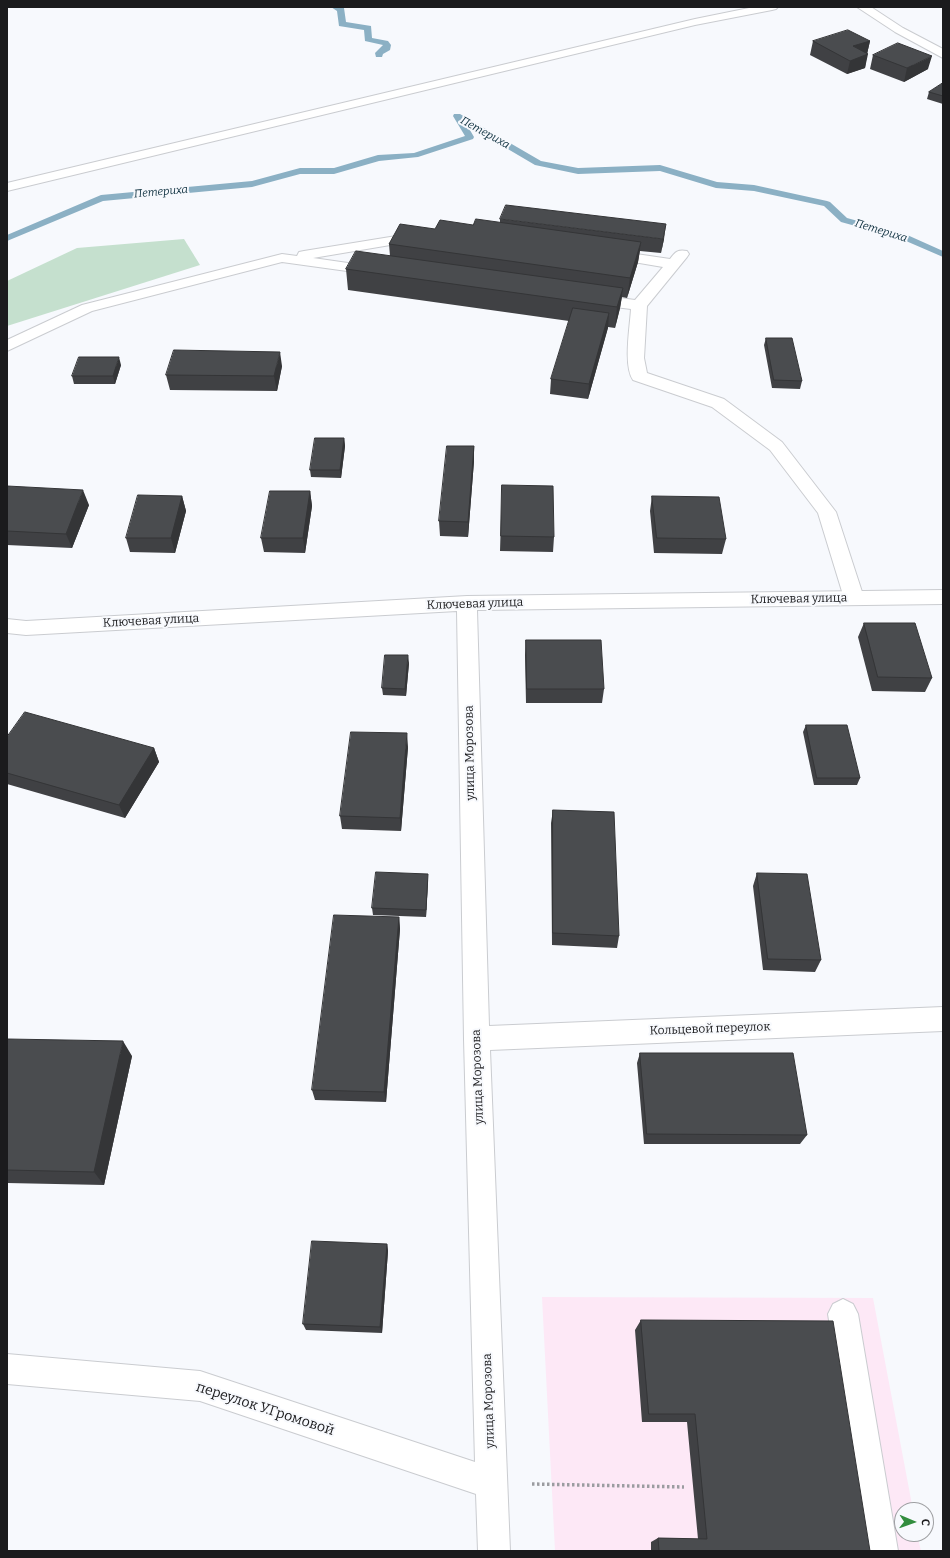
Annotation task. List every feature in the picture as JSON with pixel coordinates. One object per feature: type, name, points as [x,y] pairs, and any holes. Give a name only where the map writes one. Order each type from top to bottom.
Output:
[{"type":"street","points":[[7,187],[695,22],[772,7]]},
{"type":"street","points":[[863,7],[899,30],[943,54]]},
{"type":"street","points":[[7,346],[87,308],[282,258],[432,234]]},
{"type":"street","points":[[595,252],[678,259],[639,305],[636,358],[639,376],[718,402],[776,446],[827,512],[854,598]]},
{"type":"street","points":[[282,258],[390,272]]},
{"type":"street","points":[[577,297],[639,305]]},
{"type":"street","name":"Ключевая улица","points":[[7,626],[26,628],[467,603],[943,597]]},
{"type":"street","name":"улица Морозова","points":[[467,603],[477,1039],[494,1551]]},
{"type":"street","name":"Кольцевой переулок","points":[[477,1039],[943,1019]]},
{"type":"street","points":[[843,1314],[882,1551]]},
{"type":"street","name":"переулок У.Громовой","points":[[7,1370],[200,1386],[492,1483]]},
{"type":"path","points":[[492,1483],[684,1488]]},
{"type":"shaded area","points":[[542,1297],[873,1298],[911,1502],[894,1502],[894,1542],[919,1542],[921,1551],[555,1551]]},
{"type":"green space","points":[[184,239],[200,265],[7,326],[7,281],[77,248]]},
{"type":"building","points":[[848,30],[870,41],[853,46],[868,54],[850,61],[813,41]]},
{"type":"building","points":[[898,43],[932,56],[907,68],[873,55]]},
{"type":"building","points":[[943,83],[943,96],[929,92]]},
{"type":"building","points":[[506,205],[666,224],[663,239],[500,219]]},
{"type":"building","points":[[476,219],[641,242],[630,278],[389,244],[400,224],[435,229],[440,220],[473,225]]},
{"type":"building","points":[[356,251],[623,288],[617,307],[346,269]]},
{"type":"building","points":[[573,308],[609,313],[589,384],[551,379]]},
{"type":"building","points":[[766,338],[792,338],[802,381],[774,380]]},
{"type":"building","points":[[174,350],[280,352],[274,376],[166,375]]},
{"type":"building","points":[[79,357],[119,357],[113,376],[72,376]]},
{"type":"building","points":[[315,438],[344,438],[340,470],[310,470]]},
{"type":"building","points":[[447,446],[474,446],[468,522],[439,521]]},
{"type":"building","points":[[502,485],[553,486],[554,537],[501,536]]},
{"type":"building","points":[[7,486],[83,490],[66,534],[7,531]]},
{"type":"building","points":[[270,491],[310,491],[303,538],[261,538]]},
{"type":"building","points":[[138,495],[182,496],[171,538],[126,538]]},
{"type":"building","points":[[652,496],[719,497],[726,539],[657,538]]},
{"type":"building","points":[[864,623],[915,623],[932,678],[878,677]]},
{"type":"building","points":[[526,640],[601,640],[604,689],[527,689]]},
{"type":"building","points":[[385,655],[408,655],[405,689],[382,688]]},
{"type":"building","points":[[25,712],[154,748],[119,805],[7,773],[7,737]]},
{"type":"building","points":[[806,725],[847,725],[860,778],[817,778]]},
{"type":"building","points":[[351,732],[407,733],[400,818],[340,816]]},
{"type":"building","points":[[553,810],[614,812],[619,936],[553,933]]},
{"type":"building","points":[[376,872],[428,874],[426,910],[372,908]]},
{"type":"building","points":[[757,873],[807,874],[821,960],[768,959]]},
{"type":"building","points":[[334,915],[399,917],[384,1092],[312,1090]]},
{"type":"building","points":[[7,1039],[123,1041],[94,1172],[7,1170]]},
{"type":"building","points":[[640,1053],[793,1053],[807,1135],[647,1134]]},
{"type":"building","points":[[312,1241],[387,1244],[380,1327],[303,1324]]},
{"type":"building","points":[[641,1320],[833,1321],[870,1551],[659,1551],[658,1538],[707,1539],[695,1414],[649,1414]]},
{"type":"waterway","points":[[335,7],[341,10],[342,24],[368,28],[368,39],[385,43],[387,45],[387,48],[379,53],[379,55]]},
{"type":"waterway","name":"Петериха","points":[[7,238],[101,198],[252,184],[300,171],[334,171],[378,158],[415,155],[470,137],[457,116],[538,163],[578,171],[660,168],[716,185],[754,188],[827,204],[844,220],[902,236],[943,254]]}]
